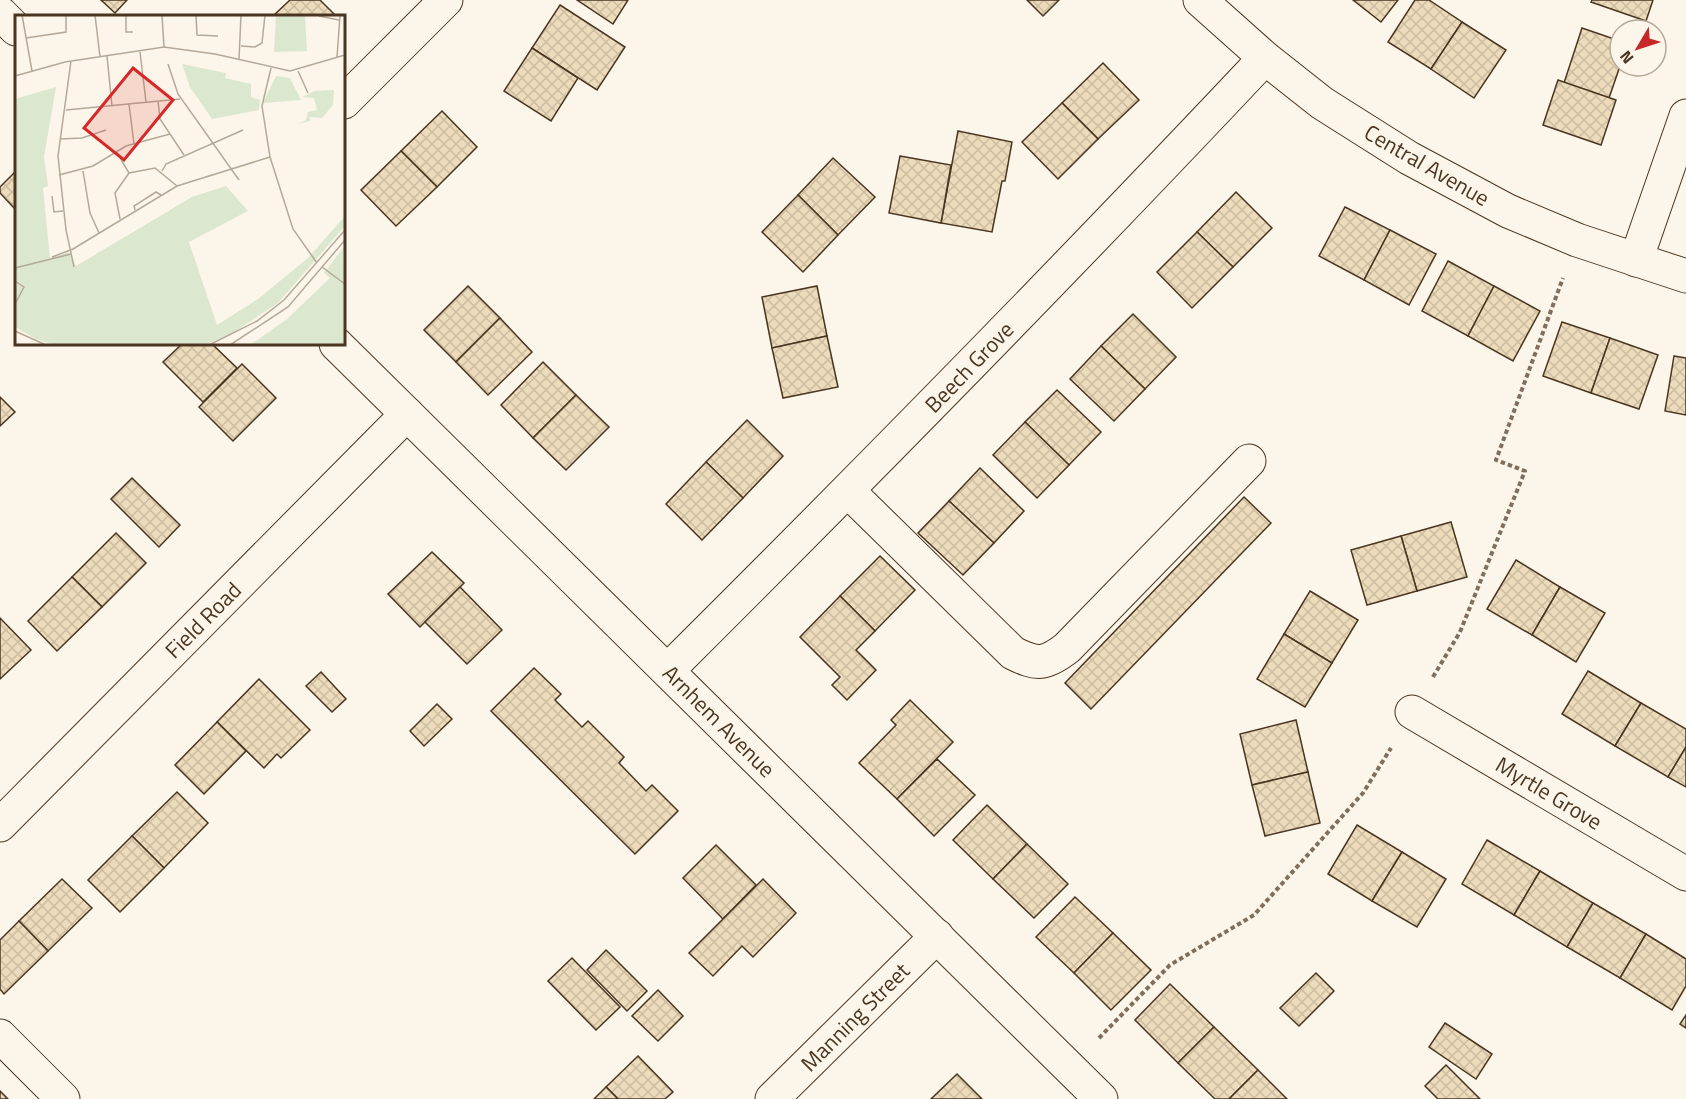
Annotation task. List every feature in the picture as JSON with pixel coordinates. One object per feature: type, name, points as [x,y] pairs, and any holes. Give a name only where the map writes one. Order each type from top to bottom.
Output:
[{"type":"street","points":[[345,101],[446,0]]},
{"type":"street","name":"Central Avenue","points":[[1200,0],[1265,58],[1322,103],[1409,158],[1508,211],[1577,240],[1686,276]]},
{"type":"street","points":[[0,13],[15,28]]},
{"type":"street","name":"Beech Grove","points":[[668,670],[848,491],[1120,212],[1265,58]]},
{"type":"street","points":[[1636,260],[1686,116]]},
{"type":"street","name":"Arnhem Avenue","points":[[337,345],[1101,1099]]},
{"type":"street","name":"Field Road","points":[[0,825],[407,414]]},
{"type":"street","points":[[848,491],[1013,653],[1032,662],[1052,660],[1067,648],[1249,461]]},
{"type":"street","name":"Myrtle Grove","points":[[1412,712],[1686,874]]},
{"type":"street","name":"Manning Street","points":[[772,1099],[937,936]]},
{"type":"street","points":[[0,1036],[63,1099]]},
{"type":"building","points":[[101,0],[127,0],[115,13]]},
{"type":"building","points":[[290,0],[320,0],[335,15],[274,15]]},
{"type":"building","points":[[577,0],[628,0],[613,24]]},
{"type":"building","points":[[1027,0],[1059,0],[1043,16]]},
{"type":"building","points":[[1353,0],[1398,0],[1381,22]]},
{"type":"building","points":[[1415,0],[1429,0],[1462,22],[1431,69],[1388,42]]},
{"type":"building","points":[[1592,0],[1653,0],[1647,18],[1637,18],[1591,2]]},
{"type":"building","points":[[560,5],[625,47],[597,90],[532,48]]},
{"type":"building","points":[[1462,22],[1506,50],[1474,98],[1431,69]]},
{"type":"building","points":[[1582,28],[1608,37],[1608,78],[1616,78],[1609,98],[1564,83]]},
{"type":"building","points":[[532,48],[578,78],[551,121],[504,91]]},
{"type":"building","points":[[1103,63],[1139,100],[1098,139],[1062,103]]},
{"type":"building","points":[[1558,80],[1616,100],[1601,145],[1543,125]]},
{"type":"building","points":[[1062,103],[1098,139],[1058,179],[1022,142]]},
{"type":"building","points":[[442,111],[477,147],[437,187],[401,151]]},
{"type":"building","points":[[958,131],[1012,142],[992,232],[941,223]]},
{"type":"building","points":[[401,151],[437,187],[396,226],[361,190]]},
{"type":"building","points":[[900,156],[951,165],[941,223],[889,213]]},
{"type":"building","points":[[833,158],[875,197],[838,235],[798,195]]},
{"type":"building","points":[[15,172],[15,209],[0,193],[0,187]]},
{"type":"building","points":[[1236,192],[1272,228],[1233,267],[1197,232]]},
{"type":"building","points":[[798,195],[838,235],[803,272],[762,232]]},
{"type":"building","points":[[1345,207],[1390,230],[1364,280],[1319,256]]},
{"type":"building","points":[[1390,230],[1436,254],[1409,305],[1364,280]]},
{"type":"building","points":[[1197,232],[1233,267],[1192,308],[1157,272]]},
{"type":"building","points":[[1448,261],[1494,286],[1468,336],[1422,311]]},
{"type":"building","points":[[468,286],[500,318],[456,362],[424,330]]},
{"type":"building","points":[[817,286],[827,336],[772,348],[762,297]]},
{"type":"building","points":[[1494,286],[1540,311],[1513,361],[1468,336]]},
{"type":"building","points":[[1133,314],[1176,357],[1145,389],[1101,346]]},
{"type":"building","points":[[500,318],[532,352],[488,395],[456,362]]},
{"type":"building","points":[[1562,322],[1610,338],[1591,393],[1543,376]]},
{"type":"building","points":[[827,336],[838,387],[783,398],[772,348]]},
{"type":"building","points":[[1610,338],[1658,355],[1639,409],[1591,393]]},
{"type":"building","points":[[181,345],[213,345],[237,368],[203,402],[163,362]]},
{"type":"building","points":[[1101,346],[1145,389],[1114,421],[1070,379]]},
{"type":"building","points":[[1674,356],[1686,358],[1686,415],[1665,411]]},
{"type":"building","points":[[543,362],[576,395],[533,438],[501,405]]},
{"type":"building","points":[[242,364],[276,398],[233,441],[199,407]]},
{"type":"building","points":[[1057,390],[1101,432],[1069,465],[1025,422]]},
{"type":"building","points":[[576,395],[609,427],[566,470],[533,438]]},
{"type":"building","points":[[0,397],[15,412],[0,426]]},
{"type":"building","points":[[747,420],[783,456],[743,498],[706,462]]},
{"type":"building","points":[[1025,422],[1069,465],[1037,498],[993,455]]},
{"type":"building","points":[[706,462],[743,498],[702,540],[666,504]]},
{"type":"building","points":[[980,468],[1024,511],[994,543],[949,501]]},
{"type":"building","points":[[132,478],[180,525],[159,547],[111,499]]},
{"type":"building","points":[[1244,497],[1271,523],[1091,709],[1065,683]]},
{"type":"building","points":[[949,501],[994,543],[963,575],[918,533]]},
{"type":"building","points":[[1451,522],[1467,577],[1417,591],[1401,536]]},
{"type":"building","points":[[116,533],[146,563],[102,607],[72,577]]},
{"type":"building","points":[[1401,536],[1417,591],[1367,605],[1351,550]]},
{"type":"building","points":[[432,552],[464,583],[420,627],[388,594]]},
{"type":"building","points":[[880,556],[915,590],[875,631],[840,596]]},
{"type":"building","points":[[1516,560],[1560,587],[1532,635],[1487,609]]},
{"type":"building","points":[[72,577],[102,607],[57,651],[28,621]]},
{"type":"building","points":[[460,587],[502,630],[467,664],[425,622]]},
{"type":"building","points":[[1560,587],[1605,613],[1576,662],[1532,635]]},
{"type":"building","points":[[1310,591],[1358,620],[1332,663],[1284,634]]},
{"type":"building","points":[[840,596],[875,631],[856,650],[876,670],[847,700],[832,685],[840,677],[800,637]]},
{"type":"building","points":[[0,618],[31,650],[0,679]]},
{"type":"building","points":[[1284,634],[1332,663],[1305,707],[1257,679]]},
{"type":"building","points":[[534,668],[561,694],[555,700],[582,727],[588,721],[624,757],[619,763],[646,791],[652,785],[678,811],[635,854],[491,711]]},
{"type":"building","points":[[1588,671],[1641,703],[1615,746],[1562,714]]},
{"type":"building","points":[[321,672],[346,699],[332,712],[306,686]]},
{"type":"building","points":[[259,679],[310,730],[281,758],[277,754],[264,768],[217,722]]},
{"type":"building","points":[[910,700],[953,742],[897,799],[859,763],[896,725],[891,720]]},
{"type":"building","points":[[1641,703],[1686,729],[1686,747],[1668,777],[1615,746]]},
{"type":"building","points":[[437,704],[452,719],[424,746],[410,731]]},
{"type":"building","points":[[1296,720],[1308,772],[1252,785],[1240,734]]},
{"type":"building","points":[[217,722],[246,751],[204,794],[175,765]]},
{"type":"building","points":[[1686,747],[1686,787],[1668,777]]},
{"type":"building","points":[[937,759],[975,795],[934,836],[897,799]]},
{"type":"building","points":[[1308,772],[1320,823],[1265,836],[1252,785]]},
{"type":"building","points":[[177,792],[208,823],[164,868],[132,836]]},
{"type":"building","points":[[987,805],[1027,844],[993,879],[953,840]]},
{"type":"building","points":[[1357,825],[1402,852],[1372,901],[1328,874]]},
{"type":"building","points":[[132,836],[164,868],[120,912],[88,880]]},
{"type":"building","points":[[1487,840],[1540,871],[1514,915],[1462,884]]},
{"type":"building","points":[[1027,844],[1068,884],[1034,918],[993,879]]},
{"type":"building","points":[[716,845],[756,885],[723,919],[683,878]]},
{"type":"building","points":[[1402,852],[1446,879],[1417,927],[1372,901]]},
{"type":"building","points":[[1540,871],[1593,903],[1567,947],[1514,915]]},
{"type":"building","points":[[62,879],[92,908],[48,951],[19,921]]},
{"type":"building","points":[[763,879],[796,913],[753,957],[742,946],[713,976],[689,953]]},
{"type":"building","points":[[1075,897],[1113,933],[1074,973],[1036,937]]},
{"type":"building","points":[[1593,903],[1646,934],[1620,978],[1567,947]]},
{"type":"building","points":[[19,921],[48,951],[4,994],[0,989],[0,940]]},
{"type":"building","points":[[1113,933],[1151,970],[1111,1010],[1074,973]]},
{"type":"building","points":[[1646,934],[1686,959],[1686,986],[1672,1010],[1620,978]]},
{"type":"building","points":[[606,950],[647,991],[627,1011],[587,970]]},
{"type":"building","points":[[572,958],[620,1007],[596,1030],[548,981]]},
{"type":"building","points":[[1316,973],[1334,991],[1299,1026],[1280,1008]]},
{"type":"building","points":[[1170,984],[1214,1027],[1178,1063],[1135,1020]]},
{"type":"building","points":[[658,990],[683,1016],[658,1041],[632,1016]]},
{"type":"building","points":[[1686,1015],[1686,1028],[1680,1024]]},
{"type":"building","points":[[1445,1023],[1492,1054],[1476,1079],[1429,1047]]},
{"type":"building","points":[[1214,1027],[1258,1070],[1229,1099],[1215,1099],[1178,1063]]},
{"type":"building","points":[[638,1056],[673,1092],[665,1099],[618,1099],[606,1087]]},
{"type":"building","points":[[1446,1065],[1480,1099],[1438,1099],[1425,1086]]},
{"type":"building","points":[[1258,1070],[1287,1099],[1229,1099]]},
{"type":"building","points":[[957,1074],[982,1099],[931,1099]]},
{"type":"building","points":[[606,1087],[618,1099],[594,1099]]},
{"type":"building","points":[[0,1091],[8,1099],[0,1099]]}]
